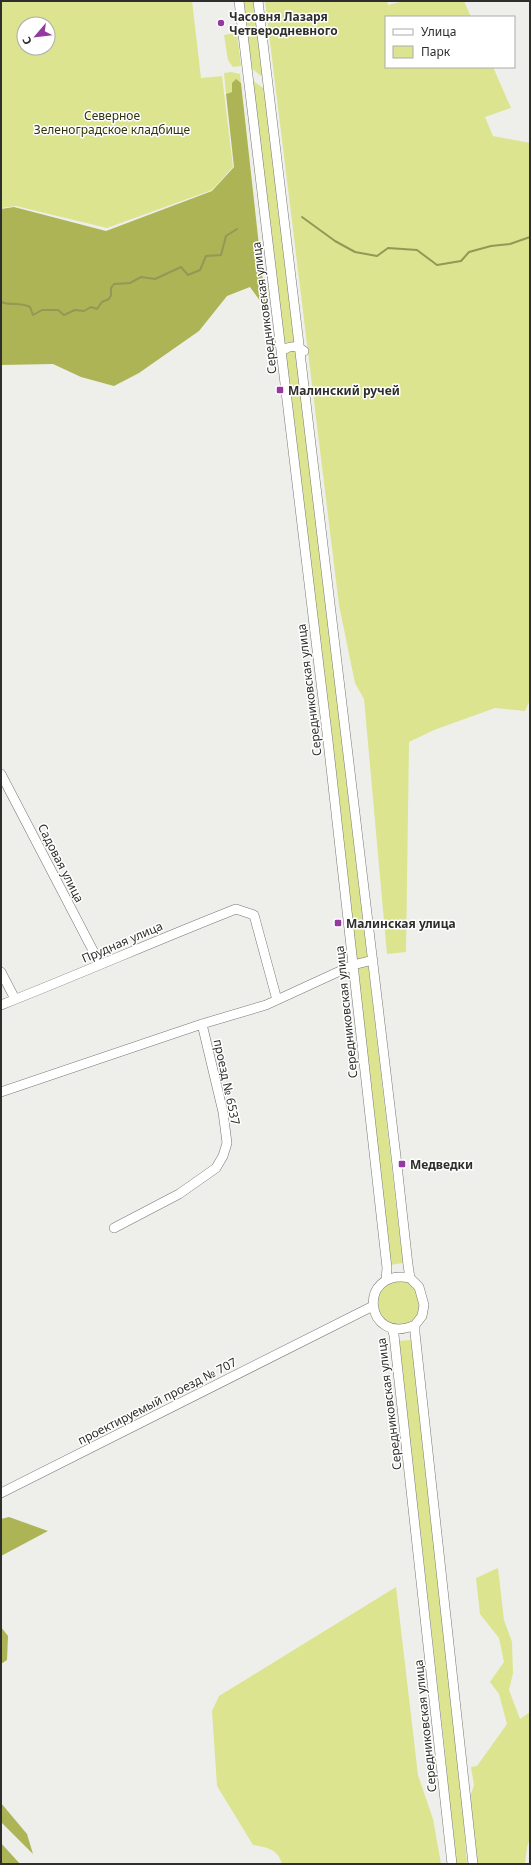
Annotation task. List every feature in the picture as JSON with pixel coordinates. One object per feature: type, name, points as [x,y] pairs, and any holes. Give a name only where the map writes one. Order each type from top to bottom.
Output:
[{"type":"street","name":"Середниковская улица","points":[[238,1],[353,965],[387,1268],[386,1280]]},
{"type":"street","points":[[258,1],[313,452],[410,1278],[422,1292],[424,1305],[422,1316],[416,1325],[416,1341],[473,1864]]},
{"type":"street","points":[[281,352],[289,346],[300,348]]},
{"type":"street","name":"Садовая улица","points":[[1,774],[100,964]]},
{"type":"street","name":"Прудная улица","points":[[1,1005],[236,909],[254,915],[277,1000]]},
{"type":"street","points":[[1,1092],[277,1000],[353,965],[373,960]]},
{"type":"street","points":[[1,972],[15,1000]]},
{"type":"street","name":"проезд № 6537","points":[[114,1228],[179,1194],[216,1168],[223,1156],[227,1143],[223,1112],[202,1024]]},
{"type":"street","points":[[373,1306],[375,1293],[378,1287],[386,1280],[401,1277],[410,1278]]},
{"type":"street","name":"Середниковская улица","points":[[373,1306],[380,1322],[392,1329],[452,1864]]},
{"type":"street","name":"проектируемый проезд № 707","points":[[1,1493],[373,1306]]},
{"type":"street","points":[[392,1329],[403,1330],[416,1325]]},
{"type":"green space","name":"Северное Зеленоградское кладбище","points":[[1,1],[192,1],[201,78],[222,76],[233,167],[212,190],[107,228],[16,206],[1,208]]},
{"type":"green space","points":[[242,1],[255,1],[265,79],[251,68]]},
{"type":"green space","points":[[265,1],[387,1],[388,5],[404,1],[464,1],[471,16],[385,16],[385,68],[493,68],[511,108],[485,117],[493,136],[530,143],[530,700],[525,711],[495,708],[434,730],[409,742],[406,952],[387,954],[364,699],[355,683],[339,605]]},
{"type":"green space","points":[[237,33],[241,66],[233,67],[228,60],[224,35]]},
{"type":"green space","points":[[231,72],[240,74],[241,83],[236,80],[232,83],[232,92],[226,94],[224,73]]},
{"type":"green space","points":[[236,79],[241,83],[266,309],[250,287],[227,296],[199,331],[139,373],[114,386],[81,377],[53,364],[1,365],[1,209],[14,207],[106,231],[212,191],[234,167],[226,94],[232,92],[232,83]]},
{"type":"green space","points":[[252,80],[266,90],[403,1263],[390,1265]]},
{"type":"green space","points":[[390,1281],[409,1282],[421,1296],[417,1318],[406,1326],[385,1321],[380,1315],[378,1293]]},
{"type":"green space","points":[[411,1340],[458,1751],[467,1864],[455,1864],[445,1752],[399,1341]]},
{"type":"green space","points":[[9,1517],[48,1531],[1,1556],[1,1519]]},
{"type":"green space","points":[[498,1568],[504,1620],[512,1642],[513,1673],[509,1690],[520,1719],[530,1712],[530,1838],[527,1847],[525,1864],[477,1864],[470,1797],[474,1785],[471,1767],[477,1766],[507,1724],[499,1694],[490,1682],[504,1662],[499,1638],[480,1614],[476,1578]]},
{"type":"green space","points":[[396,1587],[418,1775],[433,1819],[441,1864],[282,1864],[275,1852],[253,1845],[217,1786],[212,1711],[219,1696]]},
{"type":"green space","points":[[1,1627],[8,1636],[7,1660],[1,1664]]},
{"type":"green space","points":[[1,1803],[27,1834],[33,1854],[1,1822]]},
{"type":"green space","points":[[1,1843],[20,1864],[1,1864]]},
{"type":"waterway","name":"Малинский ручей","points":[[302,217],[335,241],[355,252],[377,256],[388,248],[417,250],[437,265],[461,261],[469,252],[491,246],[510,244],[530,237]]},
{"type":"waterway","name":"Малинский ручей","points":[[1,302],[30,307],[33,315],[42,310],[58,310],[64,315],[75,310],[84,311],[91,307],[97,309],[102,302],[109,299],[111,295],[111,288],[114,284],[130,283],[141,277],[155,279],[181,267],[188,275],[200,270],[206,256],[221,255],[226,236],[237,229]]},
{"type":"place","name":"Часовня Лазаря Четверодневного","points":[[221,23]]},
{"type":"place","name":"Малинский ручей","points":[[280,390]]},
{"type":"place","name":"Малинская улица","points":[[338,923]]},
{"type":"place","name":"Медведки","points":[[402,1164]]}]
